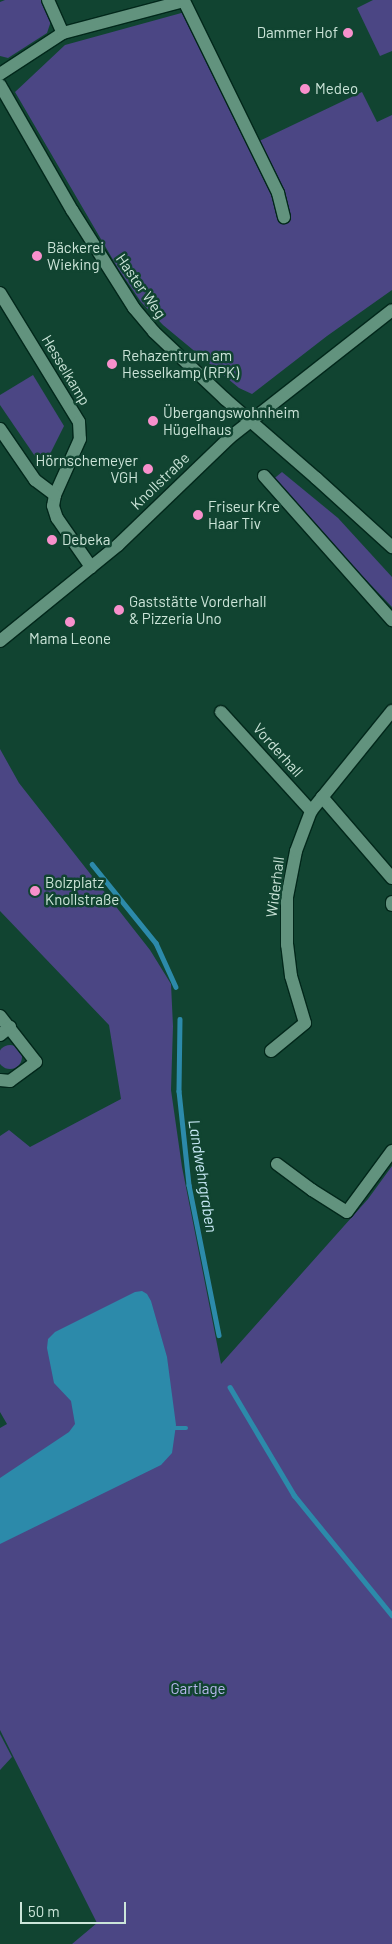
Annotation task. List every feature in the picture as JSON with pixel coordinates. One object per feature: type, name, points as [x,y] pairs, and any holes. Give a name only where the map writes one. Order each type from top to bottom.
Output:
[{"type":"street","points":[[48,0],[63,33]]},
{"type":"street","points":[[0,74],[63,33],[184,1],[278,193],[284,217]]},
{"type":"street","name":"Haster Weg","points":[[0,85],[72,210],[134,308],[154,332],[392,547]]},
{"type":"street","name":"Hesselkamp","points":[[0,293],[5,311],[79,422],[80,439],[54,495]]},
{"type":"street","name":"Knollstraße","points":[[0,641],[91,567],[250,420],[392,310]]},
{"type":"street","points":[[0,428],[35,480],[54,495],[53,506],[57,518],[91,567]]},
{"type":"street","points":[[264,476],[392,620]]},
{"type":"street","name":"Widerhall","points":[[272,1050],[305,1024],[291,976],[286,919],[290,875],[312,811],[322,796],[392,711]]},
{"type":"street","name":"Vorderhall","points":[[221,712],[312,811]]},
{"type":"street","points":[[322,796],[392,878]]},
{"type":"street","points":[[0,1016],[5,1031],[36,1062],[10,1081],[0,1080]]},
{"type":"street","points":[[277,1164],[312,1190],[347,1212],[392,1151]]},
{"type":"green space","points":[[5,0],[44,0],[52,18],[47,33],[8,58],[0,56],[0,2]]},
{"type":"green space","points":[[373,0],[392,0],[392,51],[380,56],[357,8]]},
{"type":"green space","points":[[185,12],[249,146],[362,92],[377,122],[392,115],[392,290],[327,336],[252,394],[239,388],[163,325],[141,302],[119,270],[15,92],[65,45]]},
{"type":"green space","points":[[33,375],[64,426],[43,468],[0,405],[0,395]]},
{"type":"green space","points":[[282,472],[338,518],[392,577],[392,607],[271,481]]},
{"type":"green space","name":"Gartlage","points":[[0,749],[19,783],[150,950],[171,984],[173,1026],[171,1090],[182,1167],[221,1364],[368,1199],[392,1166],[392,1944],[72,1944],[97,1923],[0,1730],[0,1428],[7,1424],[0,1412],[0,1136],[9,1130],[30,1147],[121,1099],[109,1025],[0,911]]},
{"type":"green space","points":[[10,1045],[18,1049],[22,1057],[18,1065],[10,1069],[2,1065],[-2,1057],[2,1049]]},
{"type":"green space","points":[[0,1734],[12,1757],[0,1770]]},
{"type":"water","points":[[142,1291],[147,1294],[151,1301],[167,1357],[176,1425],[172,1453],[161,1465],[0,1544],[0,1478],[69,1432],[75,1424],[71,1401],[54,1383],[47,1348],[48,1339],[55,1332],[135,1292]]},
{"type":"waterway","name":"Landwehrgraben","points":[[92,864],[156,943],[176,987]]},
{"type":"waterway","name":"Landwehrgraben","points":[[180,1019],[179,1091],[189,1185],[219,1335]]},
{"type":"waterway","name":"Landwehrgraben","points":[[230,1387],[294,1495],[392,1615]]},
{"type":"waterway","points":[[172,1428],[186,1428]]},
{"type":"place","name":"Dammer Hof","points":[[348,33]]},
{"type":"place","name":"Medeo","points":[[305,89]]},
{"type":"place","name":"Bäckerei Wieking","points":[[37,256]]},
{"type":"place","name":"Rehazentrum am Hesselkamp (RPK)","points":[[112,364]]},
{"type":"place","name":"Übergangswohnheim Hügelhaus","points":[[153,421]]},
{"type":"place","name":"Hörnschemeyer VGH","points":[[148,469]]},
{"type":"place","name":"Friseur Kre Haar Tiv","points":[[198,515]]},
{"type":"place","name":"Debeka","points":[[52,540]]},
{"type":"place","name":"Gaststätte Vorderhall & Pizzeria Uno","points":[[119,610]]},
{"type":"place","name":"Mama Leone","points":[[70,622]]},
{"type":"place","name":"Bolzplatz Knollstraße","points":[[35,891]]}]
